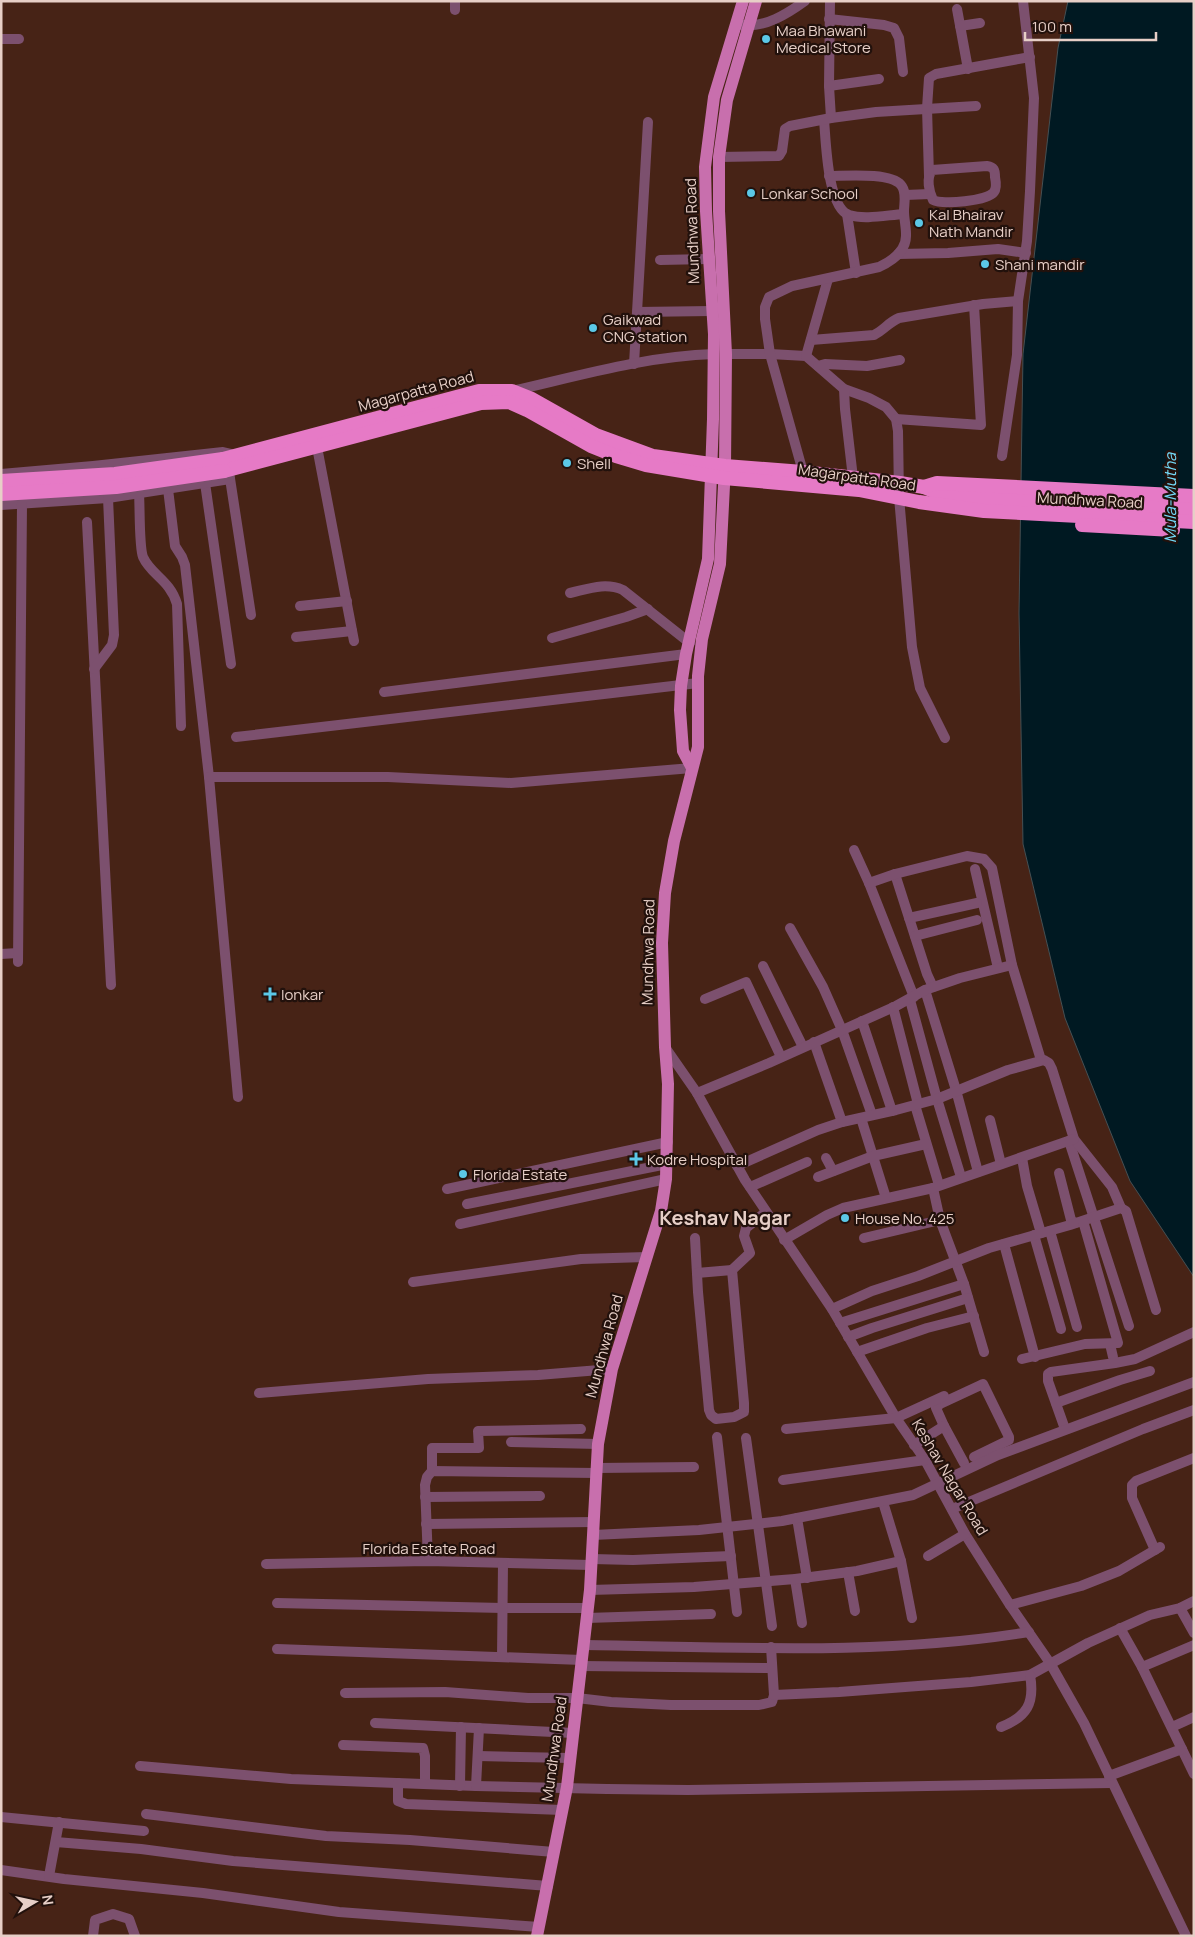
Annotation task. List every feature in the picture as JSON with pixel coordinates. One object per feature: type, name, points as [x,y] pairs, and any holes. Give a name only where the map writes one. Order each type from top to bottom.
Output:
[{"type":"highway","name":"Magarpatta Road","points":[[231,467],[479,391],[512,391],[532,399],[596,435],[653,456],[718,471],[803,472],[853,478],[899,490],[919,502],[985,503]]},
{"type":"highway","name":"Magarpatta Road","points":[[231,467],[317,447],[481,403],[509,402],[591,446],[646,465],[718,471],[859,490],[899,490]]},
{"type":"highway","points":[[1,481],[231,467]]},
{"type":"highway","points":[[1,494],[116,487],[231,467]]},
{"type":"highway","name":"Mundhwa Road","points":[[899,490],[924,487],[936,492],[985,503],[1194,522]]},
{"type":"highway","points":[[985,503],[1194,496]]},
{"type":"highway","points":[[985,503],[1194,510]]},
{"type":"highway","points":[[985,503],[1194,531]]},
{"type":"main road","name":"Mundhwa Road","points":[[538,1931],[567,1788],[590,1590],[598,1444],[612,1368],[661,1211],[666,1179],[668,1084],[662,944],[665,894],[674,841],[698,747],[698,683],[702,639],[720,564],[718,471],[720,354],[719,157],[727,100],[743,25],[743,1]]},
{"type":"main road","name":"Mundhwa Road","points":[[720,354],[712,310],[708,259],[705,167],[708,136],[714,97],[743,25],[756,1]]},
{"type":"main road","name":"Mundhwa Road","points":[[692,768],[684,751],[680,710],[681,686],[708,558],[718,471]]},
{"type":"street","points":[[743,25],[764,23],[805,1]]},
{"type":"street","points":[[830,1],[828,119],[830,176],[840,207],[847,214],[856,217],[904,214]]},
{"type":"street","points":[[1002,456],[1017,355],[1018,301],[1026,253],[1034,98],[1023,1]]},
{"type":"street","points":[[957,9],[968,69]]},
{"type":"street","points":[[829,19],[884,25],[894,28],[899,38],[903,72]]},
{"type":"street","points":[[960,26],[980,23]]},
{"type":"street","points":[[1,39],[19,38]]},
{"type":"street","points":[[929,176],[930,172],[936,169],[992,167],[995,170],[995,191],[990,196],[980,199],[940,203],[933,200],[930,194],[929,176],[927,108],[929,78],[936,74],[1030,57]]},
{"type":"street","points":[[829,86],[879,79]]},
{"type":"street","points":[[719,157],[778,156],[782,151],[785,129],[790,126],[828,119],[927,108],[976,106]]},
{"type":"street","points":[[634,364],[648,122]]},
{"type":"street","points":[[803,472],[770,354],[765,319],[765,307],[769,297],[792,286],[879,268],[889,263],[898,254],[905,244],[906,235],[905,195],[902,186],[897,182],[874,176],[830,176]]},
{"type":"street","points":[[905,195],[930,194]]},
{"type":"street","points":[[847,214],[856,273]]},
{"type":"street","points":[[898,254],[948,254],[998,249],[1026,253]]},
{"type":"street","points":[[660,260],[708,259]]},
{"type":"street","points":[[806,356],[828,279]]},
{"type":"street","points":[[811,340],[874,335],[881,332],[891,321],[899,318],[974,305],[1018,301]]},
{"type":"street","points":[[896,419],[981,425],[974,305]]},
{"type":"street","points":[[637,312],[712,310]]},
{"type":"street","points":[[512,391],[634,364],[688,355],[770,354],[806,356],[844,389],[869,398],[886,407],[896,419],[898,431],[899,490],[912,648],[920,688],[945,738]]},
{"type":"street","points":[[818,366],[825,364],[866,366],[900,360]]},
{"type":"street","points":[[844,389],[853,478]]},
{"type":"street","points":[[296,637],[353,636],[317,447]]},
{"type":"street","points":[[1,474],[223,452],[231,467],[251,615]]},
{"type":"street","points":[[1,505],[108,498],[205,484],[231,467]]},
{"type":"street","points":[[57,469],[59,501]]},
{"type":"street","points":[[205,484],[230,664]]},
{"type":"street","points":[[168,490],[174,546],[186,565],[238,1097]]},
{"type":"street","points":[[139,494],[143,556],[167,584],[174,594],[177,604],[182,726]]},
{"type":"street","points":[[94,669],[112,644],[114,636],[108,498]]},
{"type":"street","points":[[1,954],[18,957],[22,504]]},
{"type":"street","points":[[86,522],[111,985]]},
{"type":"street","points":[[570,593],[599,586],[614,586],[623,590],[648,609],[688,648]]},
{"type":"street","points":[[300,606],[346,601]]},
{"type":"street","points":[[552,638],[626,618],[648,609]]},
{"type":"street","points":[[384,692],[688,648]]},
{"type":"street","points":[[236,737],[698,683]]},
{"type":"street","points":[[208,777],[388,777],[512,783],[692,768]]},
{"type":"street","points":[[854,850],[869,883],[912,998],[937,1099],[961,1177]]},
{"type":"street","points":[[869,883],[895,874],[967,856],[984,859],[992,868],[1012,965],[1041,1060]]},
{"type":"street","points":[[975,869],[998,968]]},
{"type":"street","points":[[895,874],[915,936],[978,1172]]},
{"type":"street","points":[[909,918],[977,903]]},
{"type":"street","points":[[915,936],[977,920]]},
{"type":"street","points":[[790,928],[823,987],[842,1030],[872,1115]]},
{"type":"street","points":[[697,1093],[781,1058],[929,989],[960,978],[1012,965]]},
{"type":"street","points":[[763,966],[803,1047]]},
{"type":"street","points":[[705,999],[746,982],[781,1058]]},
{"type":"street","points":[[893,1007],[936,1186],[940,1220],[964,1284],[984,1352]]},
{"type":"street","points":[[862,1021],[892,1111]]},
{"type":"street","points":[[814,1042],[842,1122]]},
{"type":"street","name":"Keshav Nagar Road","points":[[665,1047],[697,1093],[750,1187],[832,1309],[896,1418],[924,1460],[965,1534],[1050,1663],[1084,1723],[1186,1936]]},
{"type":"street","points":[[737,1166],[818,1130],[842,1122],[937,1099],[956,1090],[1041,1060],[1049,1063],[1113,1279],[1129,1326]]},
{"type":"street","points":[[861,1118],[886,1198]]},
{"type":"street","points":[[990,1120],[1002,1164]]},
{"type":"street","points":[[784,1240],[843,1208],[936,1186],[1071,1140]]},
{"type":"street","points":[[1071,1140],[1112,1187],[1121,1208],[1126,1211],[1156,1310]]},
{"type":"street","points":[[447,1189],[668,1142]]},
{"type":"street","points":[[818,1177],[873,1156],[926,1144]]},
{"type":"street","points":[[826,1158],[833,1171]]},
{"type":"street","points":[[1022,1158],[1042,1233],[1077,1327]]},
{"type":"street","points":[[750,1187],[807,1162]]},
{"type":"street","points":[[467,1204],[667,1164]]},
{"type":"street","points":[[1059,1173],[1071,1220],[1079,1222]]},
{"type":"street","points":[[460,1224],[666,1179]]},
{"type":"street","points":[[832,1309],[872,1291],[955,1261],[1121,1208]]},
{"type":"street","points":[[697,1274],[732,1270],[750,1253],[744,1236],[746,1228],[766,1212]]},
{"type":"street","points":[[864,1238],[940,1220]]},
{"type":"street","points":[[1022,1359],[1085,1344],[1118,1343],[1100,1282],[1079,1222]]},
{"type":"street","points":[[1042,1233],[1061,1329]]},
{"type":"street","points":[[696,1238],[697,1274],[709,1410],[716,1419],[734,1417],[744,1412],[732,1270]]},
{"type":"street","points":[[1004,1244],[1035,1357]]},
{"type":"street","points":[[413,1282],[580,1259],[646,1257]]},
{"type":"street","points":[[1100,1282],[1113,1279]]},
{"type":"street","points":[[840,1323],[964,1284]]},
{"type":"street","points":[[848,1337],[880,1325],[968,1298]]},
{"type":"street","points":[[857,1352],[927,1328],[974,1316]]},
{"type":"street","points":[[1065,1430],[1047,1377],[1048,1374],[1135,1359],[1194,1332]]},
{"type":"street","points":[[1110,1344],[1112,1357]]},
{"type":"street","points":[[258,1393],[428,1379],[538,1375],[612,1368]]},
{"type":"street","points":[[1056,1403],[1120,1380],[1150,1372]]},
{"type":"street","points":[[593,1535],[759,1524],[913,1495],[998,1455],[1194,1382]]},
{"type":"street","points":[[964,1463],[936,1408],[940,1404],[983,1384],[1009,1440],[974,1458]]},
{"type":"street","points":[[786,1429],[896,1418],[948,1394]]},
{"type":"street","points":[[952,1510],[1143,1429],[1194,1410]]},
{"type":"street","points":[[914,1445],[944,1426]]},
{"type":"street","points":[[428,1561],[425,1485],[427,1476],[432,1471],[432,1448],[479,1448],[478,1431],[581,1429]]},
{"type":"street","points":[[717,1436],[737,1612]]},
{"type":"street","points":[[746,1438],[772,1626]]},
{"type":"street","points":[[511,1442],[598,1444]]},
{"type":"street","points":[[1010,1605],[1081,1586],[1119,1570],[1158,1549],[1132,1498],[1132,1485],[1136,1480],[1194,1458]]},
{"type":"street","points":[[784,1480],[924,1460]]},
{"type":"street","points":[[432,1471],[597,1471],[694,1467]]},
{"type":"street","points":[[425,1497],[540,1496]]},
{"type":"street","points":[[883,1502],[901,1561],[912,1618]]},
{"type":"street","points":[[798,1518],[807,1578]]},
{"type":"street","points":[[426,1524],[594,1522]]},
{"type":"street","points":[[928,1556],[965,1534]]},
{"type":"street","name":"Florida Estate Road","points":[[266,1564],[428,1561],[503,1563],[592,1562],[732,1556]]},
{"type":"street","points":[[590,1590],[685,1587],[807,1578],[901,1561]]},
{"type":"street","points":[[502,1657],[503,1563]]},
{"type":"street","points":[[848,1572],[855,1611]]},
{"type":"street","points":[[796,1579],[802,1623]]},
{"type":"street","points":[[774,1695],[962,1683],[1030,1675],[1088,1642],[1150,1615],[1180,1608],[1194,1601]]},
{"type":"street","points":[[277,1603],[503,1608],[587,1613],[711,1614]]},
{"type":"street","points":[[1180,1608],[1194,1633]]},
{"type":"street","points":[[1120,1628],[1172,1726],[1194,1774]]},
{"type":"street","points":[[584,1645],[803,1648],[953,1643],[1029,1632]]},
{"type":"street","points":[[1142,1667],[1194,1645]]},
{"type":"street","points":[[345,1693],[445,1692],[528,1698],[577,1698],[671,1705],[759,1704],[772,1702],[774,1695],[771,1647]]},
{"type":"street","points":[[277,1649],[502,1657],[581,1663],[772,1668]]},
{"type":"street","points":[[1001,1727],[1015,1722],[1024,1714],[1033,1691],[1030,1675]]},
{"type":"street","points":[[1172,1726],[1194,1717]]},
{"type":"street","points":[[375,1723],[573,1732]]},
{"type":"street","points":[[460,1786],[461,1727]]},
{"type":"street","points":[[476,1786],[479,1728]]},
{"type":"street","points":[[343,1745],[422,1748],[425,1756],[425,1784]]},
{"type":"street","points":[[140,1766],[291,1779],[460,1786],[688,1790],[1111,1780],[1182,1749]]},
{"type":"street","points":[[478,1756],[570,1758]]},
{"type":"street","points":[[398,1783],[398,1800],[406,1804],[562,1810]]},
{"type":"street","points":[[146,1814],[326,1836],[410,1840],[554,1852]]},
{"type":"street","points":[[1,1817],[144,1831]]},
{"type":"street","points":[[49,1876],[59,1822]]},
{"type":"street","points":[[56,1842],[141,1849],[233,1861],[548,1886]]},
{"type":"street","points":[[1,1870],[339,1912],[538,1931]]},
{"type":"street","points":[[94,1936],[95,1920],[113,1914],[129,1919],[135,1936]]},
{"type":"water","name":"Mula-Mutha","points":[[1068,1],[1194,1],[1194,1277],[1130,1181],[1065,1018],[1023,844],[1019,613],[1023,354],[1058,48]]},
{"type":"place","name":"Maa Bhawani Medical Store","points":[[766,39]]},
{"type":"place","name":"Lonkar School","points":[[751,193]]},
{"type":"place","name":"Kal Bhairav Nath Mandir","points":[[919,223]]},
{"type":"place","name":"Shani mandir","points":[[985,264]]},
{"type":"place","name":"Gaikwad CNG station","points":[[593,328]]},
{"type":"place","name":"Shell","points":[[567,463]]},
{"type":"place","name":"lonkar","points":[[270,994]]},
{"type":"place","name":"Kodre Hospital","points":[[636,1159]]},
{"type":"place","name":"Florida Estate","points":[[463,1174]]},
{"type":"place","name":"House No. 425","points":[[845,1218]]},
{"type":"district","name":"Keshav Nagar","points":[[725,1217]]}]
